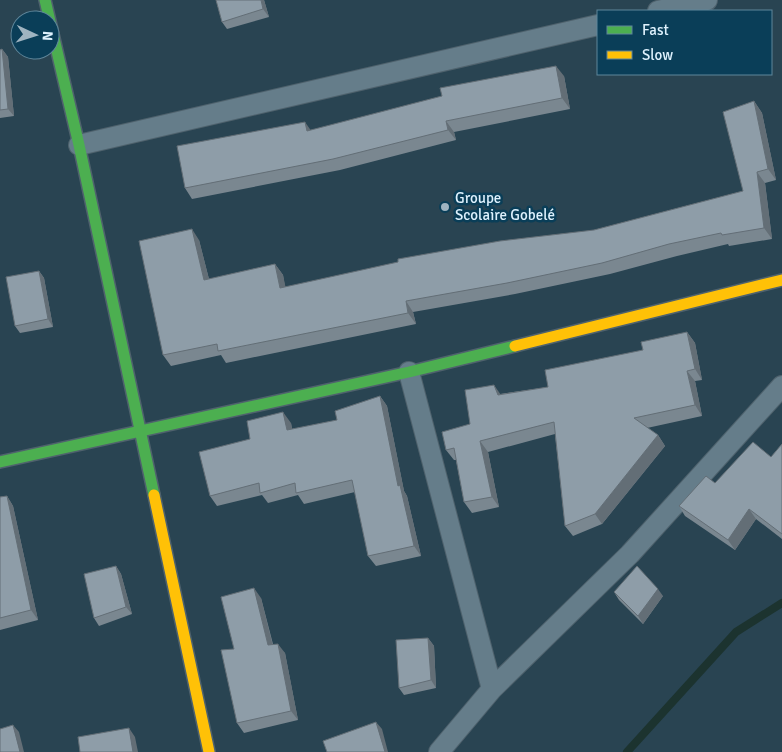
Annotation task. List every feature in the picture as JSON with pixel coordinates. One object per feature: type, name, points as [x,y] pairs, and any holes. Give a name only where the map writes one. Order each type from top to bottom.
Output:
[{"type":"street","points":[[46,0],[79,145],[209,752]]},
{"type":"street","points":[[662,10],[707,0]]},
{"type":"street","points":[[79,145],[597,25]]},
{"type":"street","points":[[0,462],[410,372],[782,280]]},
{"type":"street","points":[[410,372],[492,689]]},
{"type":"street","points":[[438,752],[492,689],[630,554],[782,386]]},
{"type":"building","points":[[216,0],[261,0],[263,9],[222,22]]},
{"type":"building","points":[[2,49],[8,109],[0,110],[0,50]]},
{"type":"building","points":[[556,66],[562,98],[446,121],[448,130],[333,159],[185,188],[177,146],[305,122],[307,131],[442,96],[440,88]]},
{"type":"building","points":[[754,101],[768,169],[757,172],[764,228],[722,235],[721,233],[669,244],[602,263],[507,283],[406,301],[408,313],[218,351],[217,344],[163,355],[139,241],[192,229],[204,280],[275,264],[280,288],[398,262],[398,259],[500,241],[594,230],[743,191],[723,112]]},
{"type":"building","points":[[39,271],[48,319],[15,326],[6,277]]},
{"type":"building","points":[[687,332],[695,369],[687,371],[695,405],[634,418],[658,435],[595,514],[565,526],[554,422],[480,441],[492,497],[464,502],[454,448],[446,450],[442,432],[470,424],[465,390],[494,385],[498,395],[548,387],[545,370],[643,350],[641,342]]},
{"type":"building","points":[[380,396],[398,486],[400,485],[414,546],[368,556],[352,480],[296,493],[295,483],[260,493],[259,483],[210,496],[199,452],[250,439],[247,421],[283,412],[287,430],[337,420],[335,411]]},
{"type":"building","points":[[753,442],[771,457],[782,444],[782,534],[749,509],[728,540],[679,506],[706,476],[715,483]]},
{"type":"building","points":[[7,496],[31,610],[0,618],[0,497]]},
{"type":"building","points":[[116,566],[126,607],[94,618],[84,574]]},
{"type":"building","points":[[637,566],[658,589],[638,616],[614,592]]},
{"type":"building","points":[[254,588],[268,645],[278,644],[291,711],[237,723],[221,650],[234,649],[221,597]]},
{"type":"building","points":[[428,638],[431,680],[399,688],[396,640]]},
{"type":"building","points":[[376,722],[385,752],[327,752],[323,741]]},
{"type":"building","points":[[13,725],[20,752],[0,752],[0,729]]},
{"type":"building","points":[[129,728],[133,752],[80,752],[78,737]]},
{"type":"waterway","points":[[627,752],[736,632],[782,603]]},
{"type":"traffic: fast","points":[[45,0],[79,145],[154,495]]},
{"type":"traffic: fast","points":[[0,462],[409,372],[515,346]]},
{"type":"traffic: slow","points":[[515,346],[782,280]]},
{"type":"traffic: slow","points":[[154,495],[209,752]]},
{"type":"place","name":"Groupe Scolaire Gobelé","points":[[445,207]]}]
